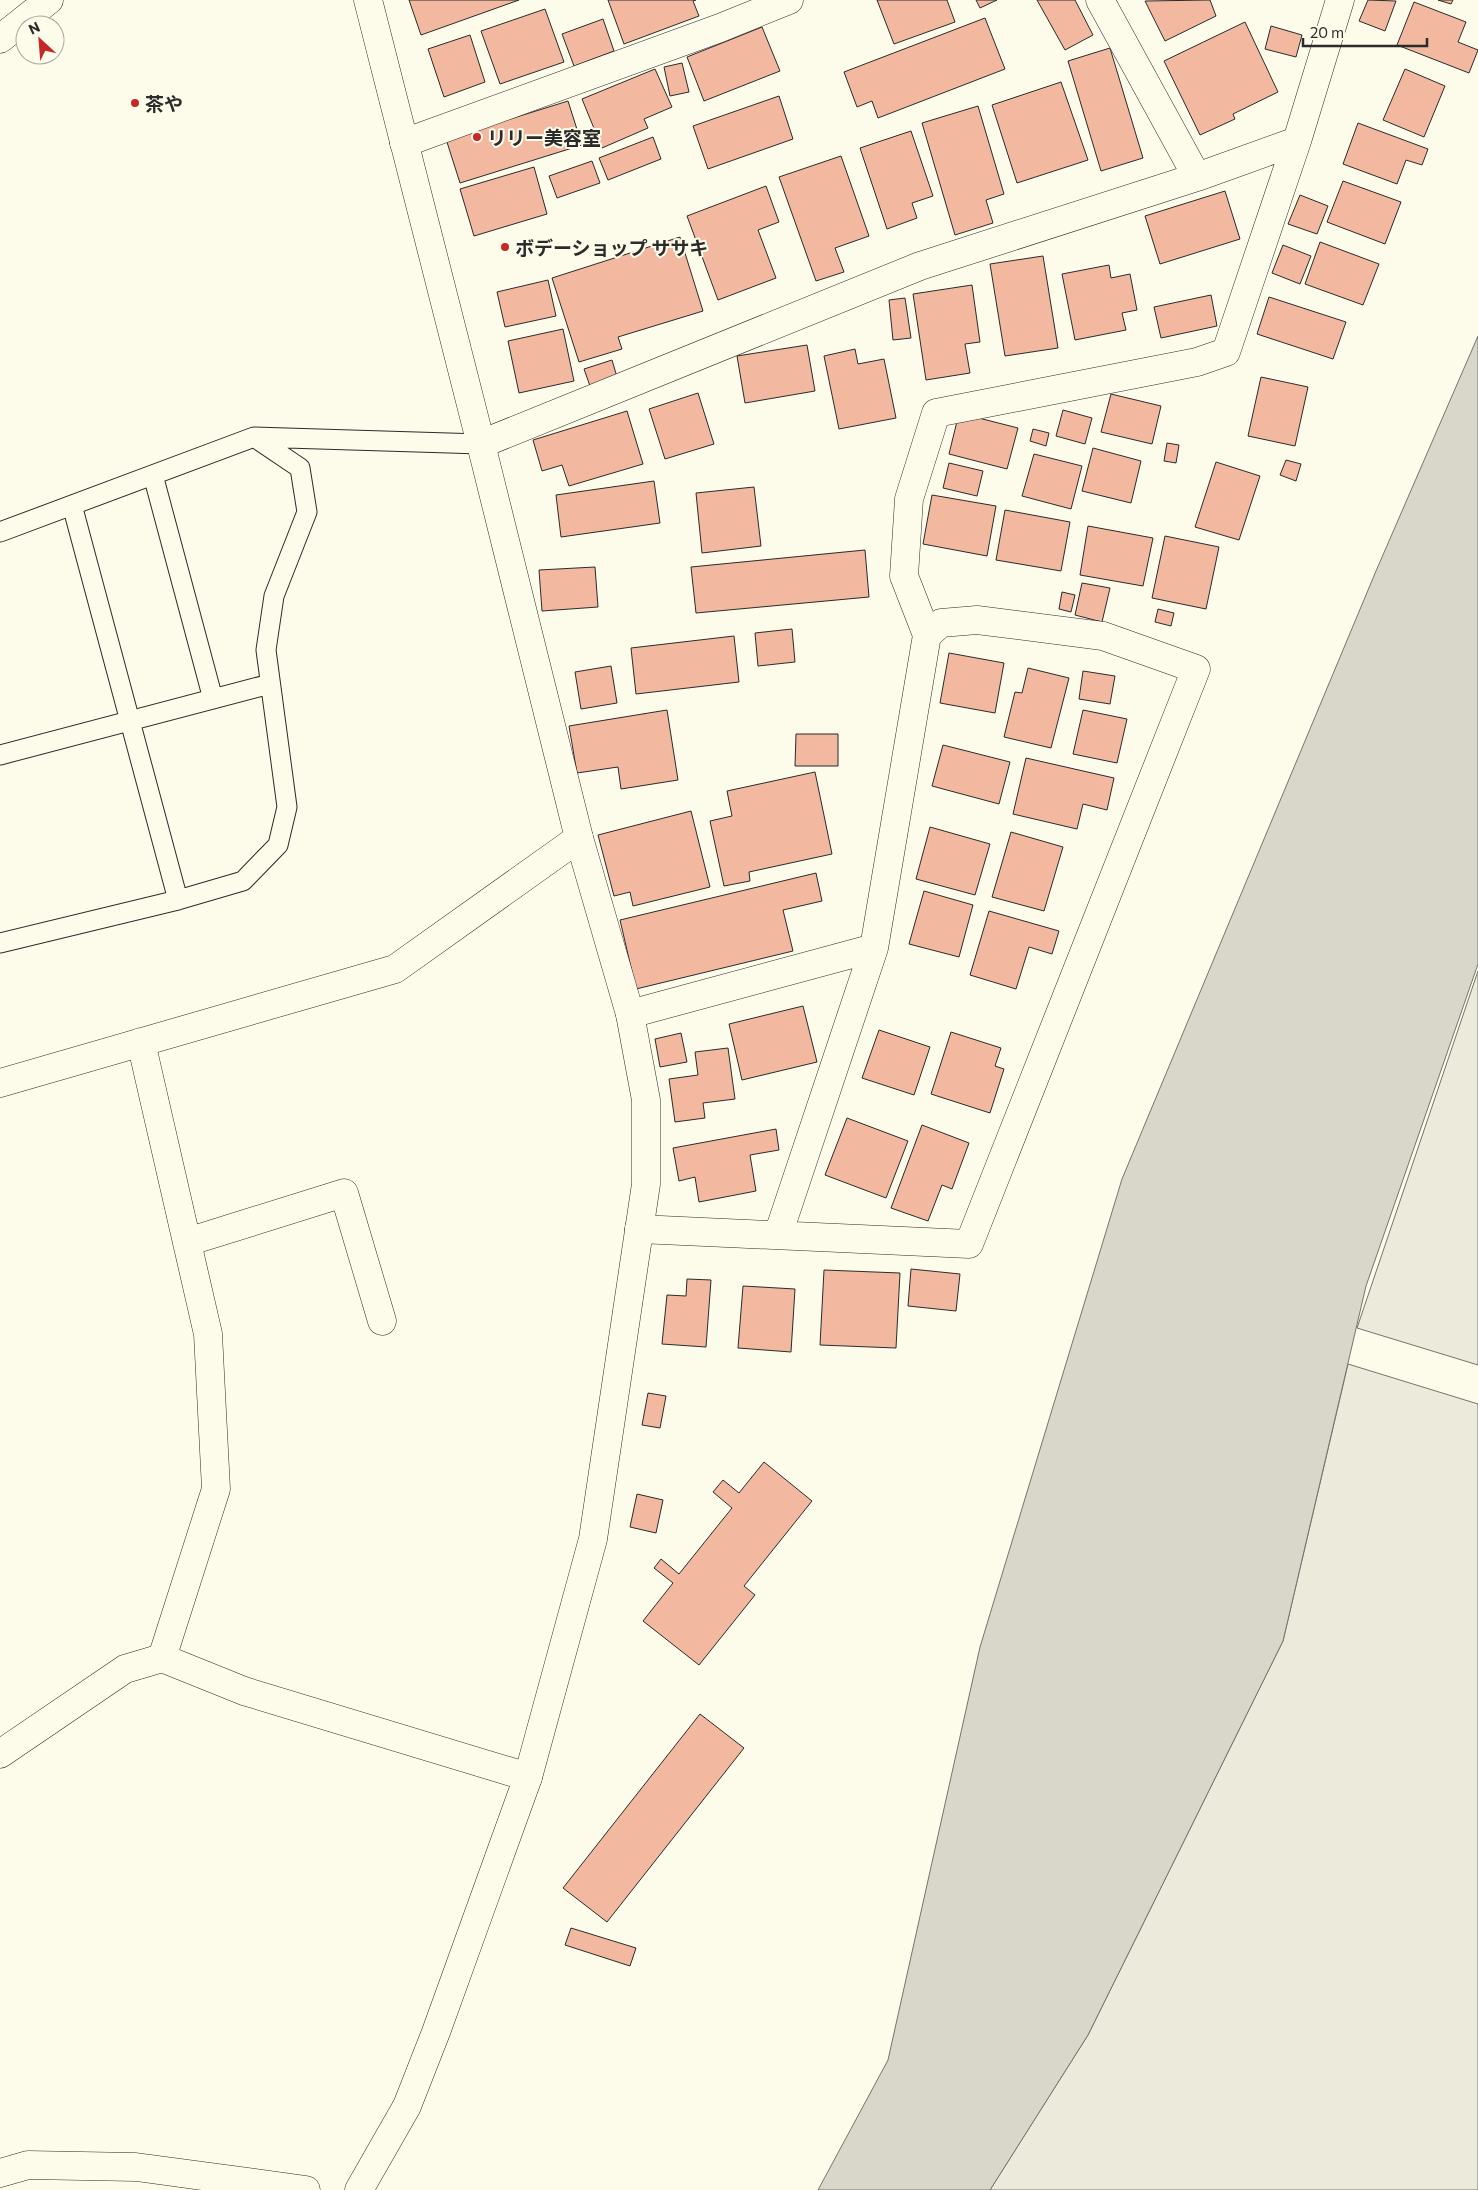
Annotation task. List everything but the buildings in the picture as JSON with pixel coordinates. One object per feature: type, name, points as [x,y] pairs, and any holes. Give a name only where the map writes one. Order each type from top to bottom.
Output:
[{"type":"street","points":[[0,38],[49,0]]},
{"type":"street","points":[[359,2190],[406,2106],[436,2032],[528,1777],[592,1539],[646,1184],[646,1100],[630,1014],[578,838],[527,637],[482,444],[368,0]]},
{"type":"street","points":[[404,143],[720,28],[789,0]]},
{"type":"street","points":[[1100,0],[1197,177]]},
{"type":"street","points":[[778,1235],[874,948],[927,635],[904,576],[909,499],[936,413],[1197,362],[1226,352],[1298,141],[1340,0]]},
{"type":"street","points":[[482,444],[920,266],[1197,177],[1298,141]]},
{"type":"street","points":[[639,1229],[969,1244],[1196,669],[1103,636],[977,620],[941,623],[927,635]]},
{"type":"street","points":[[0,1083],[395,969],[578,838]]},
{"type":"street","points":[[630,1014],[874,948]]},
{"type":"street","points":[[142,1042],[208,1334],[216,1489],[162,1658]]},
{"type":"street","points":[[187,1242],[344,1193],[382,1322]]},
{"type":"street","points":[[0,1754],[125,1669],[162,1658],[244,1691],[528,1777]]},
{"type":"street","points":[[0,2173],[28,2165],[136,2167],[306,2190]]},
{"type":"lane","points":[[0,943],[178,900],[243,882],[278,845],[287,807],[266,650],[274,596],[307,512],[300,468],[254,437]]},
{"type":"lane","points":[[0,532],[254,437],[482,444]]},
{"type":"lane","points":[[153,475],[213,699]]},
{"type":"lane","points":[[72,505],[178,900]]},
{"type":"lane","points":[[0,755],[270,684]]},
{"type":"shaded area","points":[[1478,336],[1478,964],[1366,1286],[1283,1641],[1088,2035],[990,2190],[818,2190],[888,2060],[980,1647],[1122,1179],[1376,571]]},
{"type":"shaded area","points":[[1478,971],[1478,1365],[1357,1328]]},
{"type":"shaded area","points":[[1348,1364],[1478,1404],[1478,2190],[990,2190],[1088,2035],[1283,1641]]},
{"type":"place","name":"茶や","points":[[135,103]]},
{"type":"place","name":"リリー美容室","points":[[477,137]]},
{"type":"place","name":"ボデーショップ ササキ","points":[[505,247]]}]
